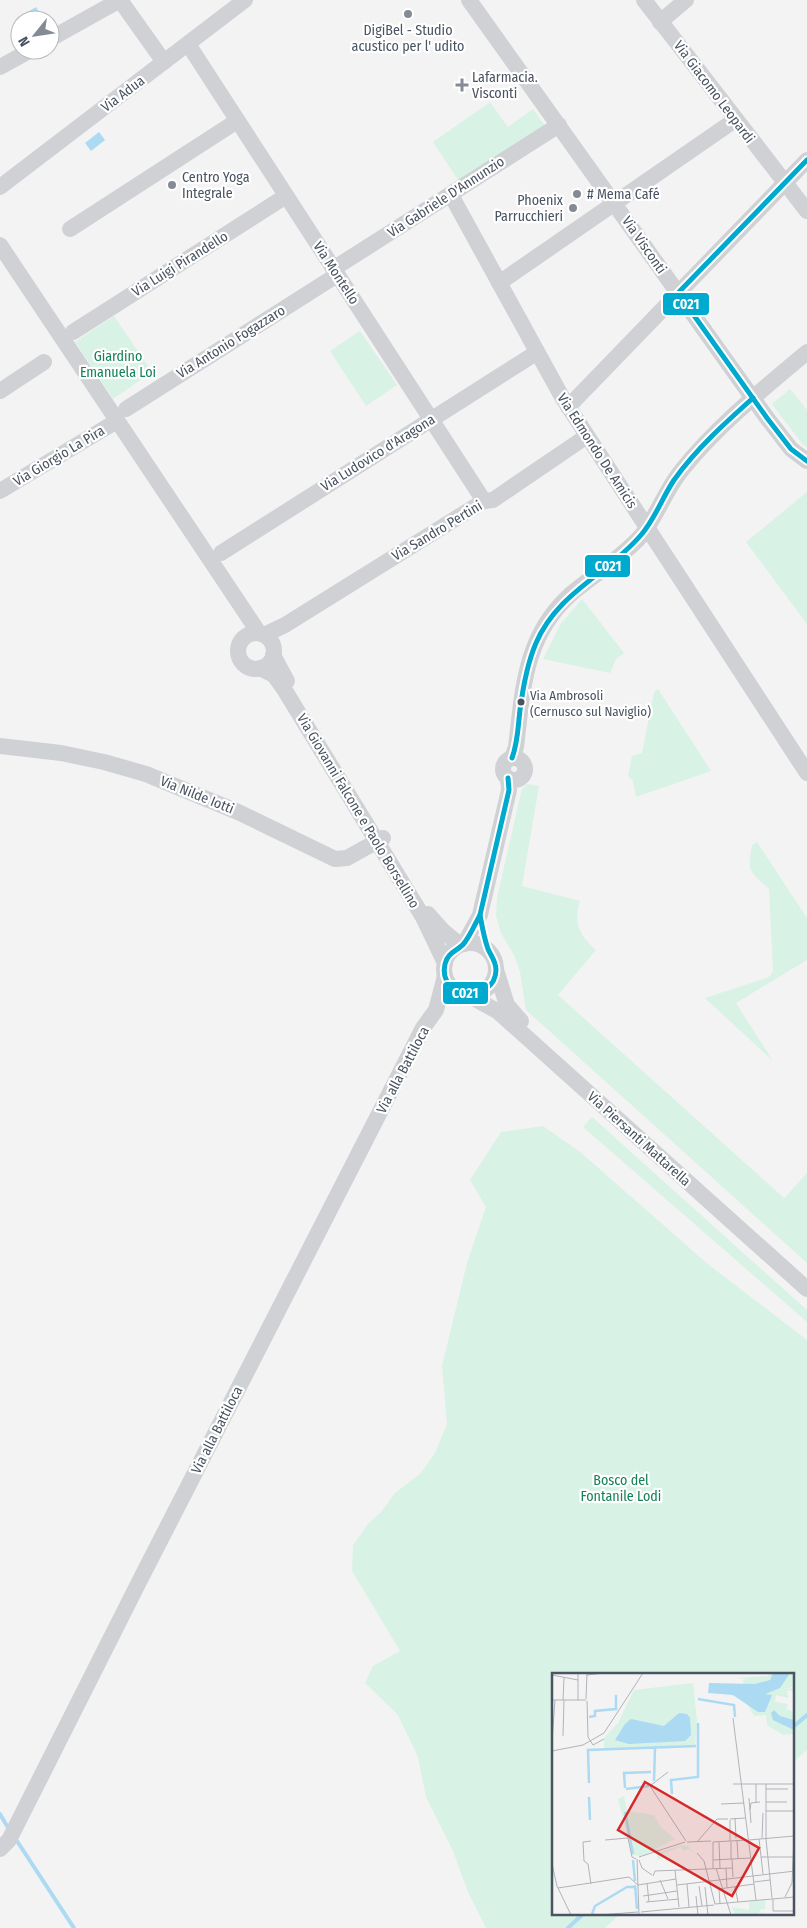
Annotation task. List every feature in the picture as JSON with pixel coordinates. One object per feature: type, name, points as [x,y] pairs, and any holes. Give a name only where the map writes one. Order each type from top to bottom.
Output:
[{"type":"street","points":[[60,34],[120,0],[164,62]]},
{"type":"street","name":"Via Adua","points":[[0,187],[246,0]]},
{"type":"street","name":"Via Visconti","points":[[469,0],[753,398],[788,445],[807,461]]},
{"type":"street","name":"Via Giacomo Leopardi","points":[[644,0],[807,211]]},
{"type":"street","points":[[660,22],[686,0]]},
{"type":"street","name":"Via Montello","points":[[188,44],[484,501]]},
{"type":"street","points":[[0,67],[13,60]]},
{"type":"street","points":[[498,283],[735,120]]},
{"type":"street","points":[[70,229],[237,121]]},
{"type":"street","name":"Via Gabriele D'Annunzio","points":[[335,272],[558,125]]},
{"type":"street","points":[[568,407],[807,160]]},
{"type":"street","name":"Via Edmondo De Amicis","points":[[451,195],[536,353],[568,407],[807,773]]},
{"type":"street","name":"Via Luigi Pirandello","points":[[73,332],[286,196]]},
{"type":"street","points":[[0,245],[118,418]]},
{"type":"street","points":[[0,259],[118,418]]},
{"type":"street","name":"Via Antonio Fogazzaro","points":[[118,418],[335,272]]},
{"type":"street","points":[[480,915],[488,950],[494,958],[496,970],[494,978],[487,988],[476,994],[465,994],[454,989],[445,969],[451,952],[462,944],[480,915],[511,783],[504,773],[504,766],[507,761],[516,755],[526,670],[542,630],[569,597],[629,547],[646,528],[681,471],[717,432],[807,352]]},
{"type":"street","name":"Via Ludovico d'Aragona","points":[[221,553],[536,353]]},
{"type":"street","points":[[0,391],[44,362]]},
{"type":"street","name":"Via Giorgio La Pira","points":[[0,491],[80,442],[89,439],[118,418]]},
{"type":"street","name":"Via Giovanni Falcone e Paolo Borsellino","points":[[118,418],[243,627],[263,640],[425,921],[445,969]]},
{"type":"street","name":"Via Sandro Pertini","points":[[263,640],[484,501],[493,500],[586,436]]},
{"type":"street","points":[[260,668],[270,662],[263,640]]},
{"type":"street","name":"Via Giovanni Falcone e Paolo Borsellino","points":[[263,640],[238,648],[241,660],[246,666],[270,672],[279,681],[431,918],[450,938],[462,944]]},
{"type":"street","name":"Via Nilde Iotti","points":[[0,746],[70,754],[138,772],[238,812],[335,859],[347,858],[380,840]]},
{"type":"street","points":[[462,944],[476,944],[488,950]]},
{"type":"street","name":"Via alla Battiloca","points":[[0,1849],[9,1840],[144,1571],[424,1028],[436,1010],[445,969]]},
{"type":"street","name":"Via Piersanti Mattarella","points":[[496,970],[507,1005],[516,1017],[807,1278]]},
{"type":"street","name":"Via alla Battiloca","points":[[436,1010],[465,994]]},
{"type":"street","name":"Via Piersanti Mattarella","points":[[465,994],[497,1011],[504,1017],[807,1289]]},
{"type":"green space","points":[[490,102],[508,127],[533,109],[546,127],[460,183],[433,142]]},
{"type":"green space","name":"Giardino Emanuela Loi","points":[[114,316],[152,372],[113,399],[75,342]]},
{"type":"green space","points":[[360,331],[397,385],[366,406],[330,351]]},
{"type":"green space","points":[[790,389],[807,410],[807,447],[803,445],[772,404]]},
{"type":"green space","points":[[807,492],[807,624],[746,542]]},
{"type":"green space","points":[[582,599],[624,653],[616,659],[610,673],[543,659],[560,625]]},
{"type":"green space","points":[[658,689],[711,771],[636,797],[633,781],[628,776],[632,756],[642,753],[654,692]]},
{"type":"green space","points":[[527,784],[539,786],[522,886],[580,901],[577,916],[579,928],[585,939],[596,950],[558,995],[784,1198],[780,1203],[807,1173],[807,1263],[526,1010],[520,972],[515,957],[501,933],[496,916],[497,898],[519,801],[522,789]]},
{"type":"green space","points":[[757,842],[807,918],[807,960],[736,1003],[773,1061],[705,998],[769,977],[773,971],[769,889],[757,878],[750,866],[752,845]]},
{"type":"green space","points":[[592,1117],[807,1310],[807,1322],[583,1127]]},
{"type":"green space","name":"Bosco del Fontanile Lodi","points":[[543,1126],[579,1151],[709,1265],[807,1340],[807,1750],[794,1761],[794,1673],[552,1673],[552,1916],[618,1916],[605,1928],[486,1928],[468,1892],[453,1851],[426,1797],[418,1757],[398,1715],[365,1683],[373,1666],[400,1651],[352,1571],[353,1545],[368,1524],[381,1512],[395,1493],[420,1474],[435,1453],[447,1424],[442,1366],[467,1263],[486,1207],[470,1180],[501,1132]]},
{"type":"water","points":[[99,132],[105,140],[91,151],[85,143]]},
{"type":"waterway","points":[[794,1726],[807,1715]]},
{"type":"waterway","points":[[0,1814],[7,1826]]},
{"type":"waterway","points":[[17,1841],[74,1928]]},
{"type":"waterway","points":[[568,1928],[581,1916]]},
{"type":"transit line","name":"C021","points":[[807,160],[678,293],[767,418],[791,449],[807,461]]},
{"type":"transit line","name":"C021","points":[[512,758],[517,740],[521,701],[528,667],[536,643],[545,625],[570,597],[628,549],[641,535],[674,480],[711,437],[753,398]]},
{"type":"transit line","name":"C021","points":[[480,915],[509,790],[508,778]]},
{"type":"transit line","name":"C021","points":[[480,915],[485,941],[496,967],[493,981],[477,993],[457,991],[449,985],[445,976],[446,960],[463,945],[480,915]]},
{"type":"place","name":"DigiBel - Studio acustico per l' udito","points":[[408,14]]},
{"type":"place","name":"Lafarmacia. Visconti","points":[[462,85]]},
{"type":"place","name":"Centro Yoga Integrale","points":[[172,185]]},
{"type":"place","name":"# Mema Café","points":[[577,194]]},
{"type":"place","name":"Phoenix Parrucchieri","points":[[573,208]]},
{"type":"place","name":"Via Ambrosoli (Cernusco sul Naviglio)","points":[[521,702]]}]
